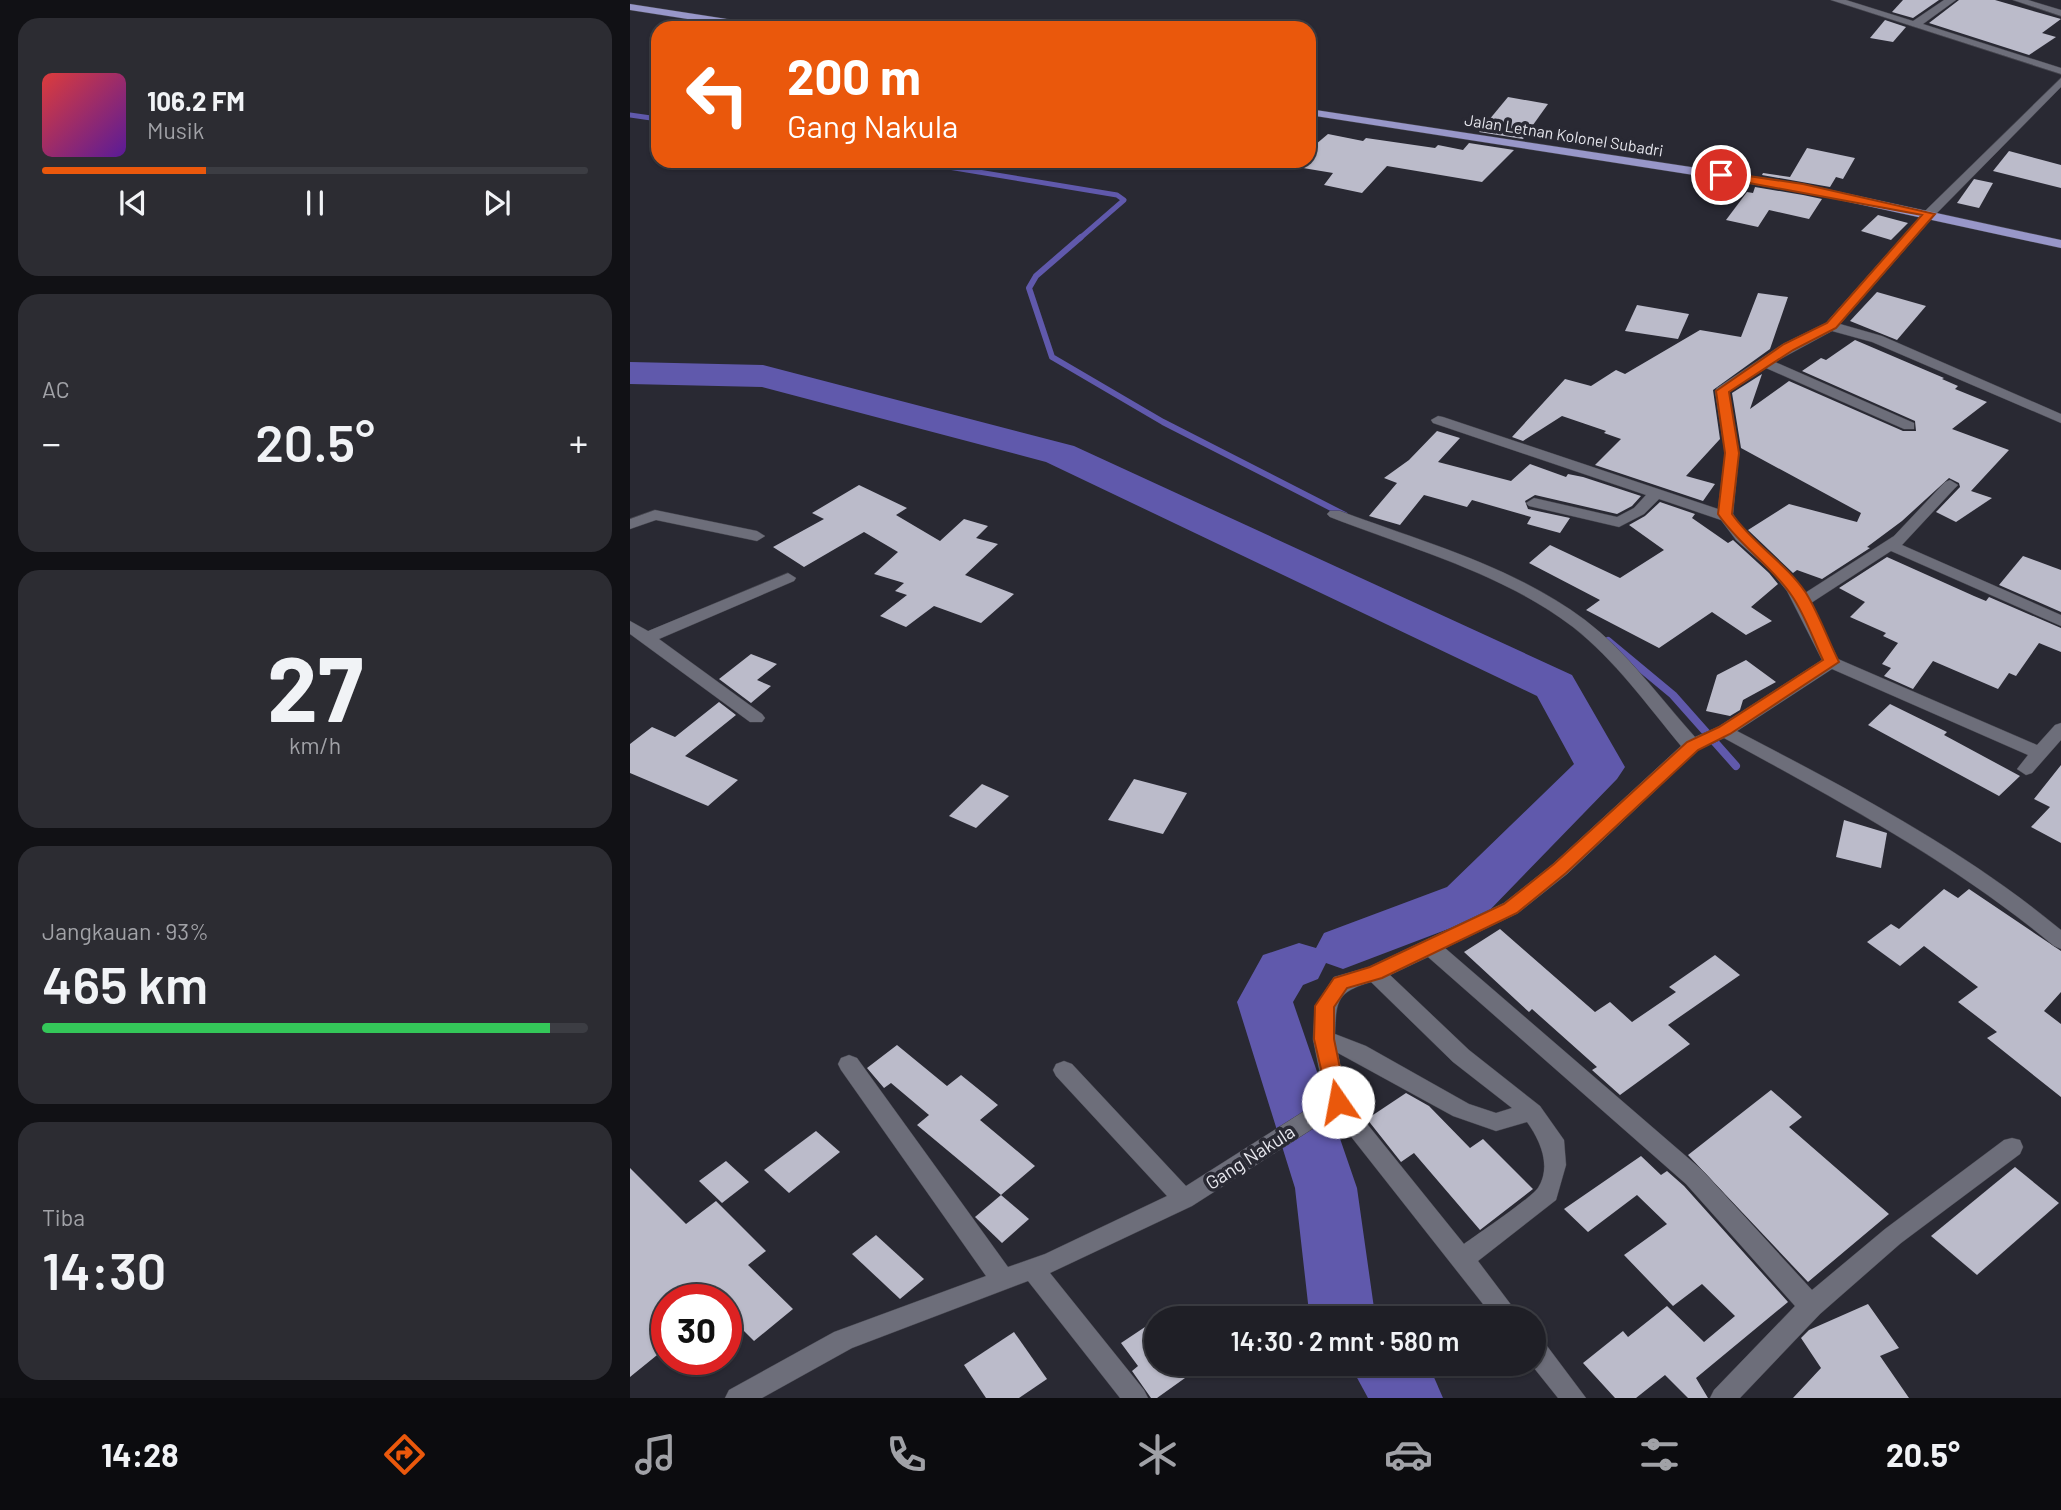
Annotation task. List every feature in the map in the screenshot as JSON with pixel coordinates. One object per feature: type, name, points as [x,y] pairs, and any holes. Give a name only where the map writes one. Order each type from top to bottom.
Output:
[{"type":"main road","points":[[630,7],[720,21]]},
{"type":"main road","name":"Jalan Letnan Kolonel Subadri","points":[[1316,113],[1803,188],[2061,244]]},
{"type":"street","points":[[1836,0],[2061,71]]},
{"type":"street","points":[[1916,24],[1951,0]]},
{"type":"street","points":[[2018,0],[2061,13]]},
{"type":"street","points":[[2046,65],[2061,57]]},
{"type":"street","points":[[1727,517],[1732,453],[1722,391],[1763,362],[1831,326],[1930,214],[2061,81]]},
{"type":"street","points":[[1831,326],[1888,344],[2061,419]]},
{"type":"street","points":[[1763,362],[1909,426]]},
{"type":"street","points":[[1438,420],[1727,517],[1741,536],[1777,568],[1803,601],[1831,662],[2038,752]]},
{"type":"street","points":[[1803,601],[1900,539],[1950,485]]},
{"type":"street","points":[[1534,503],[1619,523],[1639,511],[1656,494]]},
{"type":"street","points":[[1335,514],[1502,579],[1558,609],[1599,643],[1695,745]]},
{"type":"street","points":[[630,524],[655,515],[757,536]]},
{"type":"street","points":[[1890,545],[2061,621]]},
{"type":"street","points":[[647,638],[788,578]]},
{"type":"street","points":[[630,626],[756,718]]},
{"type":"street","points":[[1499,1306],[1338,1102],[1324,1039],[1325,1006],[1332,992],[1341,983],[1375,973],[1511,908],[1560,869],[1695,745],[1721,732],[1831,662]]},
{"type":"street","points":[[2026,769],[2038,752],[2061,729]]},
{"type":"street","points":[[1721,732],[1952,858],[1996,888],[2061,941]]},
{"type":"street","points":[[1431,948],[1694,1177],[1811,1307]]},
{"type":"street","points":[[1375,973],[1461,1056],[1532,1112],[1553,1140],[1555,1165],[1548,1193],[1462,1260]]},
{"type":"street","points":[[1324,1039],[1358,1052],[1461,1110],[1496,1122],[1532,1112]]},
{"type":"street","points":[[849,1064],[1002,1279]]},
{"type":"street","points":[[1064,1070],[1184,1199]]},
{"type":"street","name":"Gang Nakula","points":[[738,1398],[843,1340],[1053,1261],[1184,1199],[1338,1102]]},
{"type":"street","points":[[1723,1398],[1811,1307],[1893,1236],[2012,1147]]},
{"type":"street","points":[[1032,1268],[1135,1398]]},
{"type":"street","points":[[1546,1364],[1573,1398]]},
{"type":"building","points":[[1903,0],[1939,0],[1913,18],[1892,12]]},
{"type":"building","points":[[1959,0],[1995,0],[2061,19],[2042,33],[2056,37],[2029,55],[1929,23]]},
{"type":"building","points":[[1885,20],[1906,27],[1893,42],[1870,38]]},
{"type":"building","points":[[1508,97],[1548,104],[1523,139],[1479,132]]},
{"type":"building","points":[[1328,134],[1363,141],[1366,138],[1435,148],[1438,145],[1463,150],[1469,143],[1514,150],[1482,182],[1387,166],[1362,193],[1324,185],[1333,173],[1303,168],[1316,168],[1316,144]]},
{"type":"building","points":[[1807,148],[1855,158],[1843,179],[1836,177],[1830,187],[1762,175],[1790,177]]},
{"type":"building","points":[[2009,151],[2061,165],[2061,188],[1993,171]]},
{"type":"building","points":[[1974,179],[1993,183],[1979,208],[1957,203]]},
{"type":"building","points":[[1755,187],[1822,199],[1809,219],[1769,210],[1758,227],[1726,220],[1747,192],[1753,193]]},
{"type":"building","points":[[1878,215],[1908,223],[1891,240],[1861,231]]},
{"type":"building","points":[[1877,292],[1926,306],[1897,340],[1850,321]]},
{"type":"building","points":[[1758,293],[1788,297],[1770,349],[1713,390],[1720,439],[1686,476],[1715,484],[1703,501],[1595,465],[1621,439],[1562,416],[1523,441],[1512,437],[1565,379],[1591,386],[1616,370],[1625,374],[1700,330],[1741,337]]},
{"type":"building","points":[[1637,305],[1689,314],[1678,339],[1625,331]]},
{"type":"building","points":[[1855,340],[1944,378],[1942,379],[1958,386],[1955,389],[1987,402],[1952,429],[2009,450],[1971,491],[1992,498],[1956,522],[1936,512],[1960,487],[1959,483],[1949,478],[1902,521],[1867,547],[1870,548],[1822,579],[1797,570],[1793,573],[1748,530],[1789,504],[1857,522],[1861,513],[1741,448],[1732,393],[1762,374],[1750,409],[1789,381],[1903,431],[1916,431],[1915,421],[1802,371],[1821,358],[1826,360]]},
{"type":"building","points":[[1437,431],[1460,438],[1438,462],[1511,481],[1530,464],[1566,477],[1568,474],[1583,477],[1641,496],[1632,506],[1617,514],[1535,495],[1525,501],[1528,509],[1570,518],[1560,533],[1527,524],[1531,517],[1472,500],[1467,507],[1424,495],[1400,525],[1369,516],[1397,483],[1384,478],[1409,460]]},
{"type":"building","points":[[859,485],[907,508],[896,515],[940,541],[964,519],[988,526],[976,538],[998,544],[965,575],[1014,594],[981,623],[934,606],[906,627],[880,616],[907,595],[895,591],[904,583],[874,574],[898,552],[864,532],[804,567],[773,547],[824,519],[812,513]]},
{"type":"building","points":[[1660,502],[1695,514],[1692,518],[1728,543],[1733,540],[1769,573],[1778,584],[1751,607],[1772,621],[1746,635],[1712,612],[1659,648],[1586,610],[1600,600],[1529,563],[1550,545],[1620,578],[1664,550],[1629,525],[1645,516]]},
{"type":"building","points":[[2023,556],[2061,570],[2061,612],[1999,585]]},
{"type":"building","points":[[1887,557],[1986,601],[1989,597],[2061,628],[2061,652],[2039,643],[2016,676],[2009,673],[1998,689],[1933,661],[1913,689],[1884,676],[1891,668],[1882,664],[1898,643],[1883,636],[1886,633],[1850,617],[1865,602],[1839,588]]},
{"type":"building","points":[[751,654],[777,664],[757,680],[771,686],[751,703],[719,679]]},
{"type":"building","points":[[1746,660],[1776,682],[1743,700],[1740,710],[1730,716],[1706,711],[1717,675]]},
{"type":"building","points":[[719,702],[736,715],[685,756],[738,780],[708,806],[630,773],[630,744],[652,727],[675,737]]},
{"type":"building","points":[[1890,704],[1947,732],[1944,735],[2020,776],[1999,796],[1868,725]]},
{"type":"building","points":[[2061,765],[2061,843],[2031,827],[2050,807],[2034,799]]},
{"type":"building","points":[[1134,779],[1187,793],[1163,834],[1108,820]]},
{"type":"building","points":[[982,784],[1009,796],[976,828],[949,816]]},
{"type":"building","points":[[1844,820],[1887,833],[1881,868],[1836,857]]},
{"type":"building","points":[[1944,889],[1958,898],[1969,889],[2061,951],[2061,992],[2044,1011],[2061,1024],[2061,1097],[1987,1038],[1997,1032],[1958,1002],[1978,987],[1924,946],[1900,966],[1867,942],[1891,924],[1899,929]]},
{"type":"building","points":[[1500,929],[1595,1012],[1610,1002],[1632,1022],[1676,992],[1669,987],[1715,955],[1740,975],[1668,1025],[1690,1044],[1620,1095],[1592,1070],[1597,1067],[1532,1009],[1529,1012],[1464,952]]},
{"type":"building","points":[[897,1045],[947,1086],[961,1075],[998,1105],[980,1120],[1035,1166],[1001,1195],[917,1125],[929,1115],[891,1083],[884,1088],[867,1068]]},
{"type":"building","points":[[1771,1090],[1802,1117],[1789,1127],[1889,1214],[1808,1282],[1688,1155]]},
{"type":"building","points":[[1406,1093],[1429,1106],[1470,1148],[1483,1139],[1533,1189],[1480,1230],[1414,1153],[1401,1162],[1367,1119]]},
{"type":"building","points":[[816,1131],[840,1152],[789,1193],[764,1170]]},
{"type":"building","points":[[1641,1156],[1661,1175],[1667,1171],[1684,1186],[1788,1302],[1696,1378],[1708,1398],[1688,1398],[1665,1375],[1636,1398],[1615,1398],[1583,1363],[1623,1331],[1628,1337],[1667,1306],[1704,1342],[1735,1316],[1702,1284],[1673,1306],[1624,1255],[1667,1224],[1637,1195],[1588,1232],[1564,1209]]},
{"type":"building","points":[[726,1161],[749,1182],[722,1203],[699,1181]]},
{"type":"building","points":[[2015,1167],[2059,1203],[1977,1275],[1931,1236]]},
{"type":"building","points":[[630,1168],[686,1224],[716,1201],[766,1251],[748,1265],[793,1309],[754,1341],[742,1329],[742,1284],[651,1284],[651,1360],[630,1377]]},
{"type":"building","points":[[1001,1195],[1029,1219],[1002,1243],[975,1217]]},
{"type":"building","points":[[876,1235],[924,1279],[900,1299],[852,1254]]},
{"type":"building","points":[[1868,1304],[1899,1348],[1880,1356],[1909,1398],[1793,1398],[1821,1368],[1801,1338],[1809,1330]]},
{"type":"building","points":[[1144,1328],[1144,1376],[1188,1376],[1157,1398],[1151,1398],[1132,1371],[1138,1366],[1121,1343]]},
{"type":"building","points":[[1014,1332],[1047,1379],[1019,1398],[986,1398],[964,1365]]},
{"type":"waterway","points":[[630,115],[651,118]]},
{"type":"waterway","points":[[954,168],[1117,195],[1124,200],[1079,239]]},
{"type":"waterway","points":[[1081,237],[1036,276],[1029,288],[1052,357],[1163,422],[1345,515]]},
{"type":"waterway","points":[[630,373],[763,376],[1060,454],[1555,686],[1600,767],[1466,901],[1343,948]]},
{"type":"waterway","points":[[1608,641],[1673,695],[1736,766]]},
{"type":"waterway","points":[[1299,964],[1283,970],[1265,1002],[1326,1188],[1341,1306]]},
{"type":"waterway","points":[[1392,1376],[1409,1398]]},
{"type":"route","points":[[1338,1102],[1324,1039],[1325,1006],[1332,992],[1341,983],[1375,973],[1511,908],[1560,869],[1692,746],[1724,731],[1831,662],[1799,595],[1777,568],[1728,522],[1725,514],[1732,444],[1721,398],[1722,391],[1728,384],[1788,347],[1831,326],[1930,214],[1803,188],[1721,175]]}]
